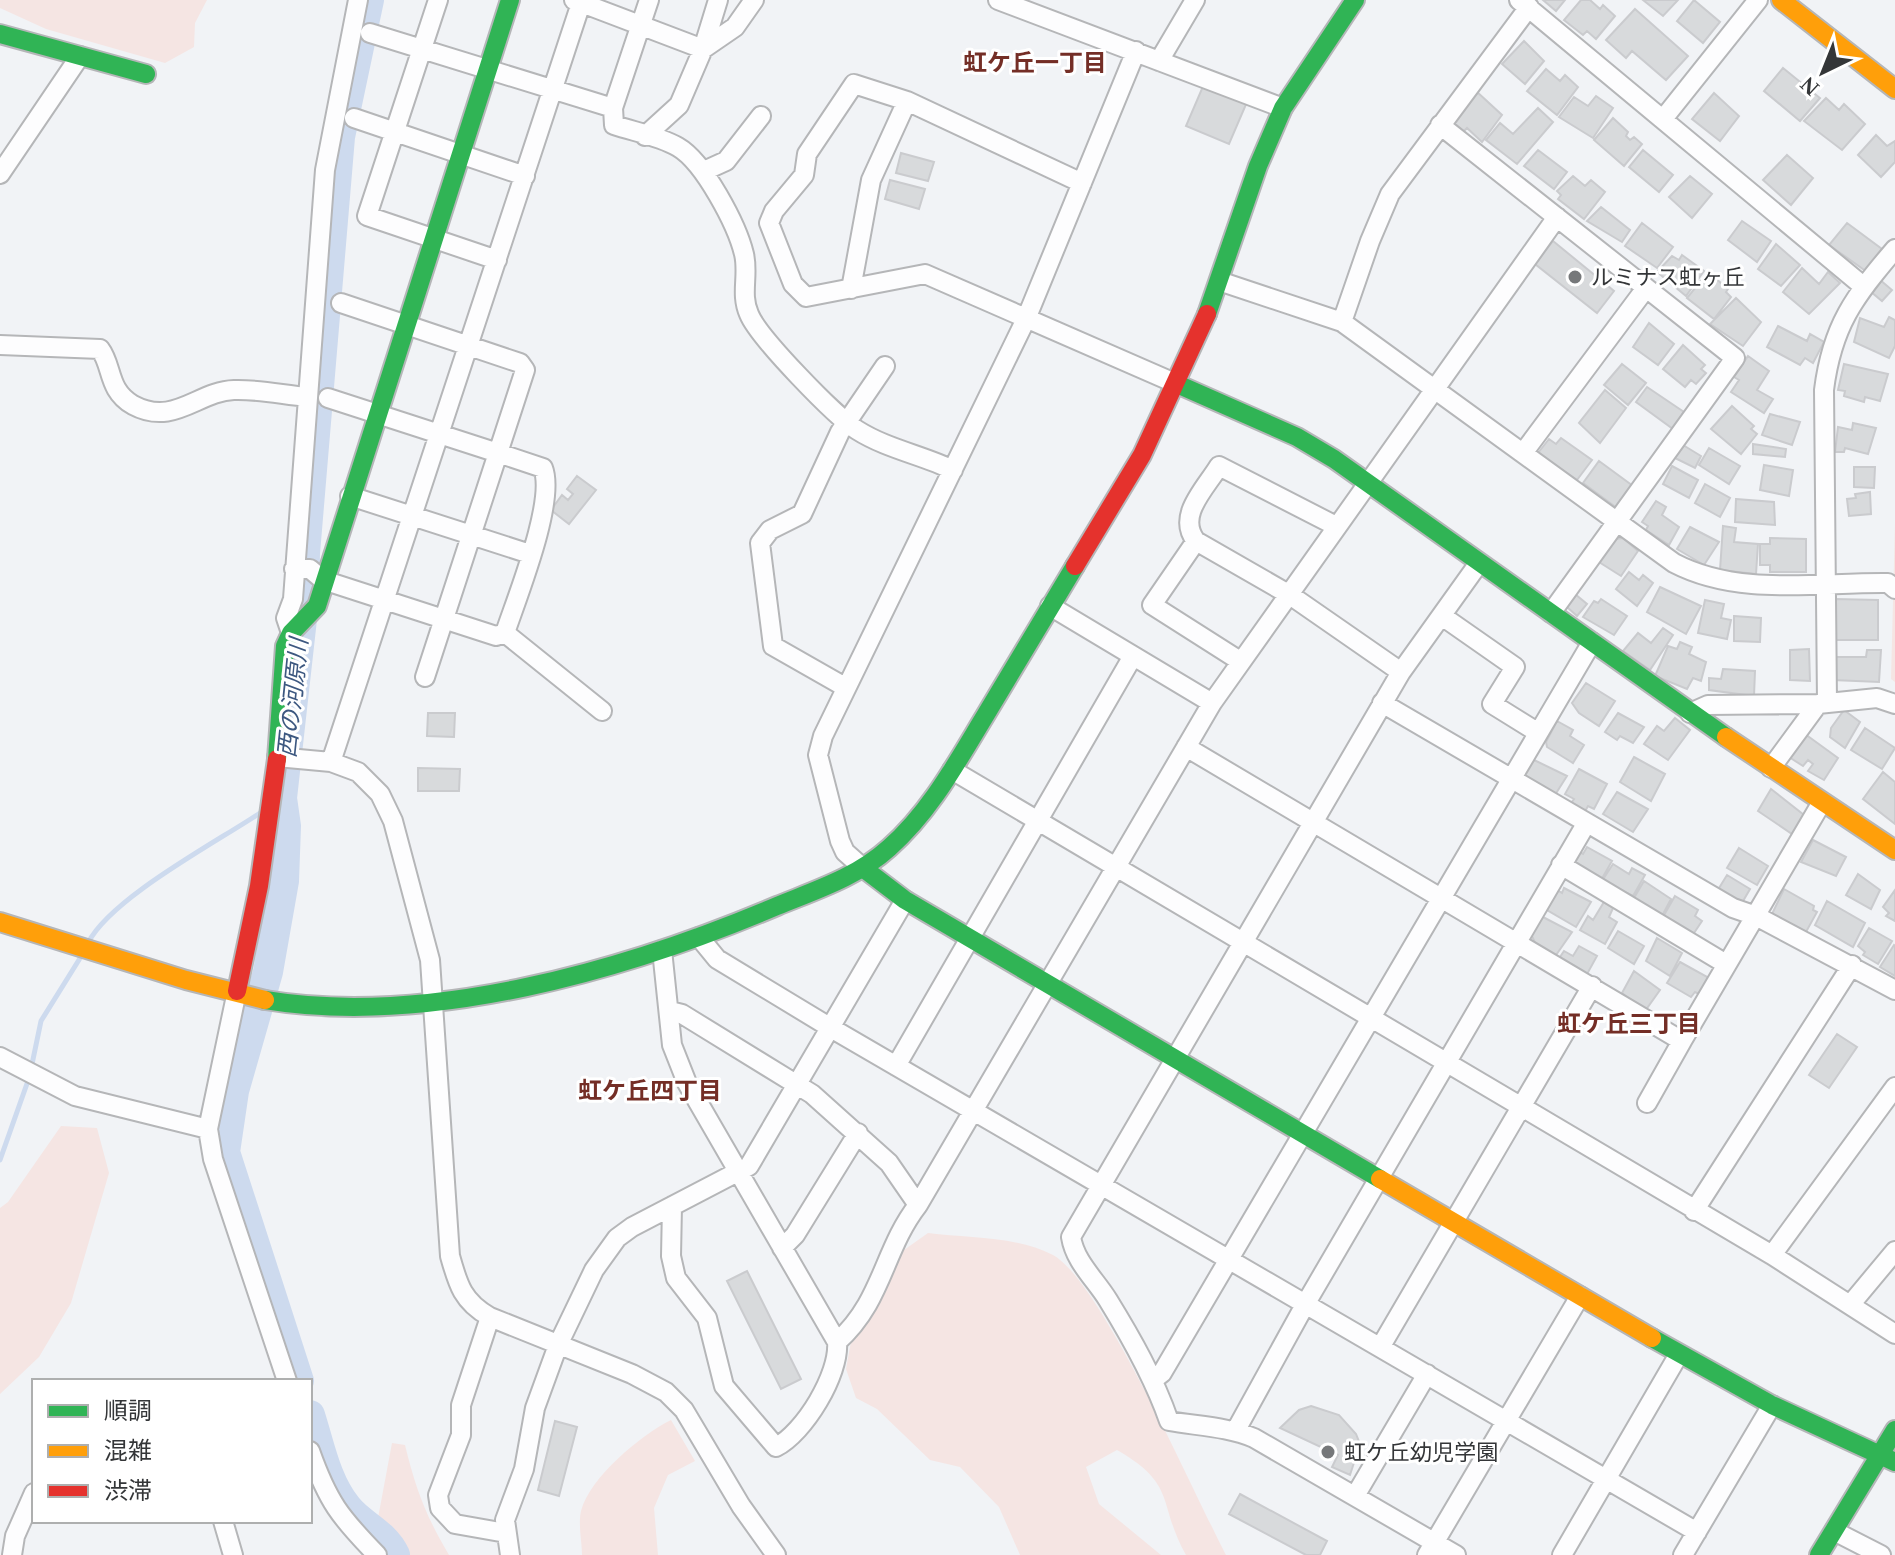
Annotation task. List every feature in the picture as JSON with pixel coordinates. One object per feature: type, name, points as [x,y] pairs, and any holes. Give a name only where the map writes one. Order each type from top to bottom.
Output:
[{"type":"street","points":[[286,1379],[213,1159],[208,1129],[259,886],[277,757],[285,646],[317,606],[307,572],[308,397],[325,170],[358,0]]},
{"type":"street","points":[[438,0],[367,216],[497,260]]},
{"type":"street","points":[[298,627],[286,618],[307,572],[350,496],[510,0]]},
{"type":"street","points":[[649,0],[613,108],[614,125],[680,148],[704,171],[744,251],[743,288],[749,314],[760,331],[847,422],[884,444],[953,470]]},
{"type":"street","points":[[645,136],[679,105],[703,49],[718,0]]},
{"type":"street","points":[[703,49],[735,27],[754,0]]},
{"type":"street","points":[[998,0],[1283,108]]},
{"type":"street","points":[[0,922],[237,991],[296,1005],[365,1009],[433,1005],[498,992],[662,950],[863,868],[890,848],[925,810],[1142,455],[1177,384],[1219,281],[1258,166],[1283,108],[1355,0]]},
{"type":"street","points":[[1663,119],[1758,0]]},
{"type":"street","points":[[1781,0],[1895,89]]},
{"type":"street","points":[[331,762],[470,345],[579,1],[703,49]]},
{"type":"street","points":[[1159,61],[1192,1]]},
{"type":"street","points":[[1342,322],[1390,194],[1524,4],[1863,286]]},
{"type":"street","points":[[370,33],[613,108]]},
{"type":"street","points":[[0,34],[146,74]]},
{"type":"street","points":[[1136,51],[1026,319],[845,687],[818,755],[845,852],[905,900],[1679,1354],[1772,1405],[1895,1462]]},
{"type":"street","points":[[0,174],[80,56]]},
{"type":"street","points":[[1082,183],[907,101],[854,84],[807,154],[804,175],[774,211],[769,223],[793,284],[806,297],[925,274],[1297,437],[1690,713],[1895,850]]},
{"type":"street","points":[[851,289],[871,180],[907,101]]},
{"type":"street","points":[[704,171],[726,161],[761,116]]},
{"type":"street","points":[[354,118],[525,176]]},
{"type":"street","points":[[1440,125],[1735,358],[1551,613]]},
{"type":"street","points":[[837,1342],[878,1290],[893,1244],[1212,703],[1557,217]]},
{"type":"street","points":[[744,251],[775,242]]},
{"type":"street","points":[[1771,768],[1822,703],[1824,390],[1829,353],[1838,329],[1863,286],[1895,249]]},
{"type":"street","points":[[1219,281],[1342,322],[1674,563],[1701,577],[1756,585],[1888,583],[1895,589]]},
{"type":"street","points":[[1523,453],[1646,288]]},
{"type":"street","points":[[341,303],[520,363],[525,370],[425,677]]},
{"type":"street","points":[[0,345],[100,349],[105,356],[109,380],[133,405],[158,411],[183,410],[214,394],[233,390],[308,397]]},
{"type":"street","points":[[845,687],[773,646],[760,543],[770,530],[802,514],[847,422],[885,366]]},
{"type":"street","points":[[328,398],[440,431],[543,468],[547,478],[545,507],[505,633]]},
{"type":"street","points":[[1336,526],[1219,466],[1187,519],[1187,530],[1196,541],[1290,595],[1401,672]]},
{"type":"street","points":[[350,496],[530,554]]},
{"type":"street","points":[[1196,541],[1152,605],[1240,661]]},
{"type":"street","points":[[1456,1555],[1431,1548],[1355,1496],[1236,1430],[1212,1430],[1169,1421],[1153,1380],[1100,1287],[1073,1252],[1071,1237],[1382,703],[1479,563]]},
{"type":"street","points":[[307,572],[496,636],[505,633]]},
{"type":"street","points":[[1050,606],[1212,703]]},
{"type":"street","points":[[1442,616],[1515,667],[1492,704],[1537,732]]},
{"type":"street","points":[[505,633],[602,711]]},
{"type":"street","points":[[1153,1380],[1162,1373],[1592,642]]},
{"type":"street","points":[[896,1066],[1133,656]]},
{"type":"street","points":[[1690,713],[1708,705],[1822,703],[1877,698],[1895,704]]},
{"type":"street","points":[[1382,703],[1733,908],[1756,916],[1895,990]]},
{"type":"street","points":[[1186,747],[1682,1041]]},
{"type":"street","points":[[277,757],[331,762],[358,772],[380,794],[393,821],[430,960],[450,1256],[460,1291],[473,1308],[490,1317],[632,1374],[666,1392],[684,1410],[741,1506],[776,1555]]},
{"type":"street","points":[[952,770],[1772,1255],[1895,1334]]},
{"type":"street","points":[[1647,1103],[1822,802]]},
{"type":"street","points":[[1236,1430],[1306,1303],[1586,824]]},
{"type":"street","points":[[1561,865],[1726,964]]},
{"type":"street","points":[[510,1555],[505,1520],[529,1447],[535,1408],[558,1345],[594,1270],[617,1238],[749,1166],[905,900]]},
{"type":"street","points":[[699,937],[717,959],[831,1028],[1697,1532]]},
{"type":"street","points":[[662,950],[672,1045],[687,1083],[837,1342],[838,1358],[829,1381],[791,1440],[776,1447],[724,1386],[707,1318],[676,1278],[671,1256],[672,1206]]},
{"type":"street","points":[[1694,1211],[1852,965]]},
{"type":"street","points":[[1381,1346],[1592,986]]},
{"type":"street","points":[[670,1011],[682,1014],[798,1085],[858,1133],[889,1163],[910,1198],[918,1205]]},
{"type":"street","points":[[0,1057],[75,1096],[208,1129]]},
{"type":"street","points":[[1772,1255],[1895,1087]]},
{"type":"street","points":[[782,1248],[795,1235],[858,1133]]},
{"type":"street","points":[[1850,1305],[1895,1251]]},
{"type":"street","points":[[1431,1548],[1580,1296]]},
{"type":"street","points":[[490,1317],[461,1405],[461,1435],[438,1495],[440,1508],[455,1524],[506,1533]]},
{"type":"street","points":[[1562,1555],[1679,1354]]},
{"type":"street","points":[[1355,1496],[1427,1374]]},
{"type":"street","points":[[1683,1555],[1772,1405]]},
{"type":"street","points":[[1819,1555],[1877,1454],[1895,1430]]},
{"type":"street","points":[[312,1458],[327,1498],[344,1522],[377,1555]]},
{"type":"street","points":[[12,1555],[15,1536],[32,1498]]},
{"type":"street","points":[[224,1523],[233,1555]]},
{"type":"street","points":[[1834,1531],[1881,1555]]},
{"type":"shaded area","points":[[0,0],[207,0],[195,23],[194,47],[165,63],[46,29],[0,8]]},
{"type":"shaded area","points":[[1895,523],[1895,682],[1891,679]]},
{"type":"shaded area","points":[[61,1126],[97,1128],[109,1173],[71,1303],[39,1357],[0,1394],[0,1208],[8,1202]]},
{"type":"shaded area","points":[[928,1233],[1024,1244],[1053,1255],[1073,1273],[1121,1346],[1226,1555],[1186,1555],[1158,1485],[1136,1462],[1117,1450],[1086,1467],[1099,1504],[1161,1555],[1020,1555],[999,1507],[960,1467],[930,1460],[877,1409],[856,1398],[846,1369],[852,1336],[882,1294],[904,1250]]},
{"type":"shaded area","points":[[671,1420],[695,1461],[668,1475],[654,1508],[658,1555],[582,1555],[581,1511],[586,1498],[618,1458]]},
{"type":"shaded area","points":[[392,1443],[405,1445],[422,1502],[449,1555],[397,1555],[378,1518]]},
{"type":"building","points":[[1543,0],[1565,0],[1556,11]]},
{"type":"building","points":[[1581,0],[1590,0],[1600,9],[1603,5],[1615,16],[1596,39],[1587,31],[1583,35],[1564,20]]},
{"type":"building","points":[[1643,0],[1678,0],[1663,16]]},
{"type":"building","points":[[1694,0],[1720,22],[1703,43],[1677,21]]},
{"type":"building","points":[[1635,9],[1688,56],[1666,80],[1632,51],[1626,58],[1606,40]]},
{"type":"building","points":[[1524,41],[1544,61],[1525,84],[1502,64]]},
{"type":"building","points":[[1783,68],[1820,98],[1800,121],[1764,91]]},
{"type":"building","points":[[1546,69],[1560,81],[1565,75],[1578,87],[1557,115],[1527,91]]},
{"type":"building","points":[[1204,84],[1247,102],[1229,144],[1186,126]]},
{"type":"building","points":[[1476,91],[1502,115],[1482,142],[1467,128],[1463,132],[1451,121]]},
{"type":"building","points":[[1714,93],[1739,116],[1720,141],[1692,119]]},
{"type":"building","points":[[1596,96],[1613,108],[1593,138],[1559,117],[1574,97],[1588,106]]},
{"type":"building","points":[[1826,98],[1839,110],[1844,104],[1865,124],[1842,150],[1804,121]]},
{"type":"building","points":[[1538,108],[1553,122],[1517,164],[1486,140],[1500,123],[1513,134]]},
{"type":"building","points":[[1613,118],[1628,132],[1626,136],[1630,140],[1634,137],[1642,144],[1624,166],[1594,140]]},
{"type":"building","points":[[1876,135],[1887,146],[1895,141],[1895,162],[1881,177],[1858,155]]},
{"type":"building","points":[[1538,150],[1567,172],[1554,189],[1524,166]]},
{"type":"building","points":[[1643,150],[1673,175],[1659,192],[1629,167]]},
{"type":"building","points":[[901,153],[934,162],[928,181],[896,173]]},
{"type":"building","points":[[1787,155],[1813,178],[1791,205],[1763,180]]},
{"type":"building","points":[[1573,176],[1585,186],[1591,180],[1605,192],[1584,219],[1558,199],[1561,195],[1557,191]]},
{"type":"building","points":[[1690,176],[1712,194],[1692,218],[1669,197]]},
{"type":"building","points":[[890,180],[925,189],[919,209],[885,199]]},
{"type":"building","points":[[1601,207],[1630,230],[1622,242],[1587,221]]},
{"type":"building","points":[[1742,221],[1771,241],[1757,262],[1728,240]]},
{"type":"building","points":[[1642,223],[1673,247],[1657,268],[1625,246]]},
{"type":"building","points":[[1847,223],[1886,252],[1870,274],[1829,245]]},
{"type":"building","name":"ルミナス虹ヶ丘","points":[[1553,241],[1614,291],[1597,313],[1535,264]]},
{"type":"building","points":[[1776,244],[1800,265],[1781,286],[1758,269]]},
{"type":"building","points":[[1682,255],[1704,271],[1686,296],[1657,272],[1672,256],[1679,260]]},
{"type":"building","points":[[1802,268],[1819,284],[1828,272],[1840,283],[1809,314],[1783,292]]},
{"type":"building","points":[[1708,272],[1728,289],[1726,292],[1731,297],[1714,319],[1687,298]]},
{"type":"building","points":[[1879,279],[1892,290],[1882,301],[1870,291]]},
{"type":"building","points":[[1736,298],[1761,322],[1743,346],[1710,324]]},
{"type":"building","points":[[1889,317],[1895,320],[1895,346],[1889,358],[1854,342],[1860,318],[1884,327]]},
{"type":"building","points":[[1649,323],[1674,344],[1658,365],[1633,347]]},
{"type":"building","points":[[1778,326],[1807,341],[1810,334],[1824,342],[1813,363],[1805,358],[1800,365],[1767,347]]},
{"type":"building","points":[[1683,345],[1705,365],[1701,369],[1706,373],[1696,384],[1691,380],[1685,387],[1663,369]]},
{"type":"building","points":[[1748,356],[1769,371],[1757,390],[1773,399],[1764,413],[1731,392],[1739,380],[1734,377]]},
{"type":"building","points":[[1622,364],[1646,383],[1628,405],[1604,385]]},
{"type":"building","points":[[1844,364],[1888,374],[1880,401],[1865,397],[1864,402],[1844,396],[1845,391],[1838,390]]},
{"type":"building","points":[[1647,387],[1684,412],[1673,429],[1636,402]]},
{"type":"building","points":[[1605,390],[1626,408],[1600,443],[1579,423]]},
{"type":"building","points":[[1732,406],[1754,426],[1751,429],[1757,434],[1741,454],[1711,429]]},
{"type":"building","points":[[1770,414],[1800,422],[1792,445],[1762,435]]},
{"type":"building","points":[[1853,423],[1876,428],[1868,454],[1845,448],[1844,452],[1835,452],[1838,427],[1852,430]]},
{"type":"building","points":[[1561,438],[1592,460],[1577,480],[1538,453],[1549,439],[1556,444]]},
{"type":"building","points":[[1753,444],[1786,449],[1785,457],[1753,454]]},
{"type":"building","points":[[1683,445],[1701,456],[1695,468],[1675,458]]},
{"type":"building","points":[[1709,448],[1740,466],[1729,484],[1699,465]]},
{"type":"building","points":[[1599,461],[1633,486],[1617,508],[1583,483]]},
{"type":"building","points":[[1764,465],[1793,470],[1789,496],[1760,490]]},
{"type":"building","points":[[1672,466],[1698,480],[1689,498],[1663,484]]},
{"type":"building","points":[[1854,467],[1875,467],[1874,488],[1854,487]]},
{"type":"building","points":[[577,476],[596,490],[569,524],[551,510],[562,495],[568,500],[573,494],[567,489]]},
{"type":"building","points":[[1705,484],[1730,498],[1720,517],[1695,503]]},
{"type":"building","points":[[1870,492],[1871,514],[1849,516],[1847,499],[1856,498],[1855,494]]},
{"type":"building","points":[[1736,499],[1774,502],[1775,525],[1735,522]]},
{"type":"building","points":[[1656,501],[1666,507],[1662,515],[1679,527],[1669,545],[1646,530],[1648,526],[1642,522]]},
{"type":"building","points":[[1723,526],[1736,528],[1734,542],[1758,544],[1756,574],[1720,570]]},
{"type":"building","points":[[1690,527],[1719,542],[1704,565],[1677,549]]},
{"type":"building","points":[[1623,538],[1638,551],[1621,576],[1599,562],[1616,539]]},
{"type":"building","points":[[1770,538],[1806,539],[1806,572],[1770,572],[1770,565],[1760,565],[1760,544],[1770,544]]},
{"type":"building","points":[[1629,572],[1639,580],[1643,575],[1653,583],[1637,606],[1616,589]]},
{"type":"building","points":[[1660,587],[1701,606],[1686,634],[1647,612]]},
{"type":"building","points":[[1575,594],[1587,604],[1577,616],[1566,606]]},
{"type":"building","points":[[1601,599],[1627,616],[1614,635],[1583,617],[1594,601],[1598,603]]},
{"type":"building","points":[[1835,599],[1878,600],[1878,640],[1835,640]]},
{"type":"building","points":[[1705,600],[1724,604],[1721,618],[1731,620],[1727,639],[1698,633]]},
{"type":"building","points":[[1734,616],[1761,618],[1760,642],[1734,641]]},
{"type":"building","points":[[1663,628],[1673,635],[1650,670],[1623,651],[1638,633],[1651,643]]},
{"type":"building","points":[[1680,642],[1692,647],[1689,654],[1706,662],[1701,681],[1693,678],[1687,689],[1655,676],[1668,646],[1677,649]]},
{"type":"building","points":[[1809,649],[1810,681],[1790,680],[1790,650]]},
{"type":"building","points":[[1867,650],[1881,650],[1879,682],[1833,680],[1834,657],[1866,657]]},
{"type":"building","points":[[1723,669],[1755,671],[1754,696],[1709,690],[1709,678],[1721,679]]},
{"type":"building","points":[[1586,683],[1615,701],[1599,726],[1579,713],[1572,703]]},
{"type":"building","points":[[1844,710],[1860,722],[1845,748],[1830,737],[1831,728]]},
{"type":"building","points":[[428,713],[455,713],[454,737],[427,736]]},
{"type":"building","points":[[1618,713],[1644,727],[1633,743],[1620,736],[1617,740],[1605,732]]},
{"type":"building","points":[[1675,718],[1690,730],[1668,760],[1644,744],[1657,726],[1664,731]]},
{"type":"building","points":[[1557,721],[1573,730],[1570,736],[1584,745],[1573,763],[1547,747],[1546,742]]},
{"type":"building","points":[[1865,728],[1895,748],[1882,769],[1851,750]]},
{"type":"building","points":[[1805,734],[1838,758],[1824,780],[1808,771],[1813,764],[1808,760],[1803,766],[1789,757]]},
{"type":"building","points":[[1634,757],[1665,774],[1651,801],[1620,782]]},
{"type":"building","points":[[1532,759],[1567,776],[1553,798],[1521,777]]},
{"type":"building","points":[[418,768],[460,769],[459,791],[418,791]]},
{"type":"building","points":[[1579,769],[1607,784],[1594,809],[1588,806],[1583,815],[1569,806],[1574,799],[1565,794]]},
{"type":"building","points":[[1883,772],[1895,782],[1895,824],[1863,799]]},
{"type":"building","points":[[1771,789],[1804,815],[1792,834],[1758,811]]},
{"type":"building","points":[[1617,792],[1648,809],[1633,832],[1603,814]]},
{"type":"building","points":[[1813,840],[1846,857],[1836,876],[1801,862]]},
{"type":"building","points":[[1587,847],[1612,861],[1600,882],[1569,864],[1577,851],[1583,854]]},
{"type":"building","points":[[1739,848],[1768,866],[1757,885],[1727,868]]},
{"type":"building","points":[[1613,864],[1629,874],[1632,868],[1645,875],[1633,896],[1625,892],[1622,896],[1600,884]]},
{"type":"building","points":[[1858,874],[1880,890],[1871,909],[1846,895]]},
{"type":"building","points":[[1727,875],[1750,889],[1739,908],[1716,893]]},
{"type":"building","points":[[1644,881],[1671,899],[1662,916],[1631,903]]},
{"type":"building","points":[[1564,888],[1591,902],[1576,927],[1547,910],[1557,890],[1562,893]]},
{"type":"building","points":[[1784,889],[1814,906],[1813,910],[1817,912],[1806,932],[1772,914]]},
{"type":"building","points":[[1895,890],[1895,921],[1886,916],[1889,913],[1883,907]]},
{"type":"building","points":[[1675,896],[1698,910],[1695,916],[1702,921],[1692,936],[1660,922]]},
{"type":"building","points":[[1827,901],[1865,923],[1853,947],[1815,925]]},
{"type":"building","points":[[1604,902],[1613,908],[1609,917],[1617,922],[1605,944],[1580,930],[1588,916],[1593,920]]},
{"type":"building","points":[[1541,916],[1572,932],[1554,958],[1538,949],[1530,932]]},
{"type":"building","points":[[1869,928],[1892,941],[1878,964],[1863,955],[1865,952],[1858,946]]},
{"type":"building","points":[[1618,931],[1644,946],[1634,964],[1608,948]]},
{"type":"building","points":[[1657,938],[1682,953],[1670,976],[1646,961]]},
{"type":"building","points":[[1579,946],[1597,956],[1586,976],[1558,960],[1564,951],[1573,956]]},
{"type":"building","points":[[1895,946],[1895,976],[1880,967]]},
{"type":"building","points":[[1680,962],[1711,979],[1701,995],[1695,992],[1691,997],[1667,983]]},
{"type":"building","points":[[1634,971],[1660,990],[1645,1011],[1622,993]]},
{"type":"building","points":[[1837,1034],[1857,1047],[1829,1088],[1809,1075]]},
{"type":"building","points":[[747,1271],[801,1379],[781,1389],[727,1281]]},
{"type":"building","points":[[1311,1406],[1339,1415],[1356,1434],[1360,1444],[1350,1475],[1332,1467],[1338,1455],[1280,1428],[1299,1410]]},
{"type":"building","points":[[555,1421],[577,1427],[559,1496],[538,1490]]},
{"type":"building","points":[[1240,1494],[1327,1541],[1320,1555],[1306,1555],[1229,1514]]},
{"type":"waterway","name":"西の河原川","points":[[298,1379],[225,1152],[234,1091],[268,972],[284,881],[286,826],[282,798],[304,601],[305,553],[340,137],[369,0]]},
{"type":"waterway","points":[[88,943],[100,926],[141,890],[260,813]]},
{"type":"waterway","points":[[31,1069],[41,1021],[82,955]]},
{"type":"waterway","points":[[0,1160],[29,1078]]},
{"type":"waterway","name":"西の河原川","points":[[312,1422],[324,1463],[340,1497],[353,1513],[385,1540],[395,1555]]},
{"type":"traffic: fast","points":[[277,759],[285,646],[291,633],[317,606],[510,0]]},
{"type":"traffic: fast","points":[[1207,314],[1258,166],[1283,108],[1355,0]]},
{"type":"traffic: fast","points":[[0,34],[146,74]]},
{"type":"traffic: fast","points":[[1177,384],[1297,437],[1334,459],[1726,737]]},
{"type":"traffic: fast","points":[[265,1000],[328,1006],[393,1006],[459,999],[526,987],[592,971],[718,930],[850,875],[889,848],[930,803],[1075,566]]},
{"type":"traffic: fast","points":[[863,868],[905,900],[1380,1179]]},
{"type":"traffic: fast","points":[[1652,1338],[1772,1405],[1895,1462]]},
{"type":"traffic: fast","points":[[1819,1555],[1895,1430]]},
{"type":"traffic: slow","points":[[1781,0],[1895,89]]},
{"type":"traffic: slow","points":[[1726,737],[1895,850]]},
{"type":"traffic: slow","points":[[0,922],[186,980],[265,1000]]},
{"type":"traffic: slow","points":[[1380,1179],[1652,1338]]},
{"type":"traffic: jam","points":[[1075,566],[1142,455],[1207,314]]},
{"type":"traffic: jam","points":[[237,991],[259,886],[277,759]]},
{"type":"place","name":"ルミナス虹ヶ丘","points":[[1575,277]]},
{"type":"place","name":"虹ケ丘幼児学園","points":[[1328,1452]]},
{"type":"district","name":"虹ケ丘一丁目","points":[[1035,63]]},
{"type":"district","name":"虹ケ丘三丁目","points":[[1629,1024]]},
{"type":"district","name":"虹ケ丘四丁目","points":[[650,1091]]}]
